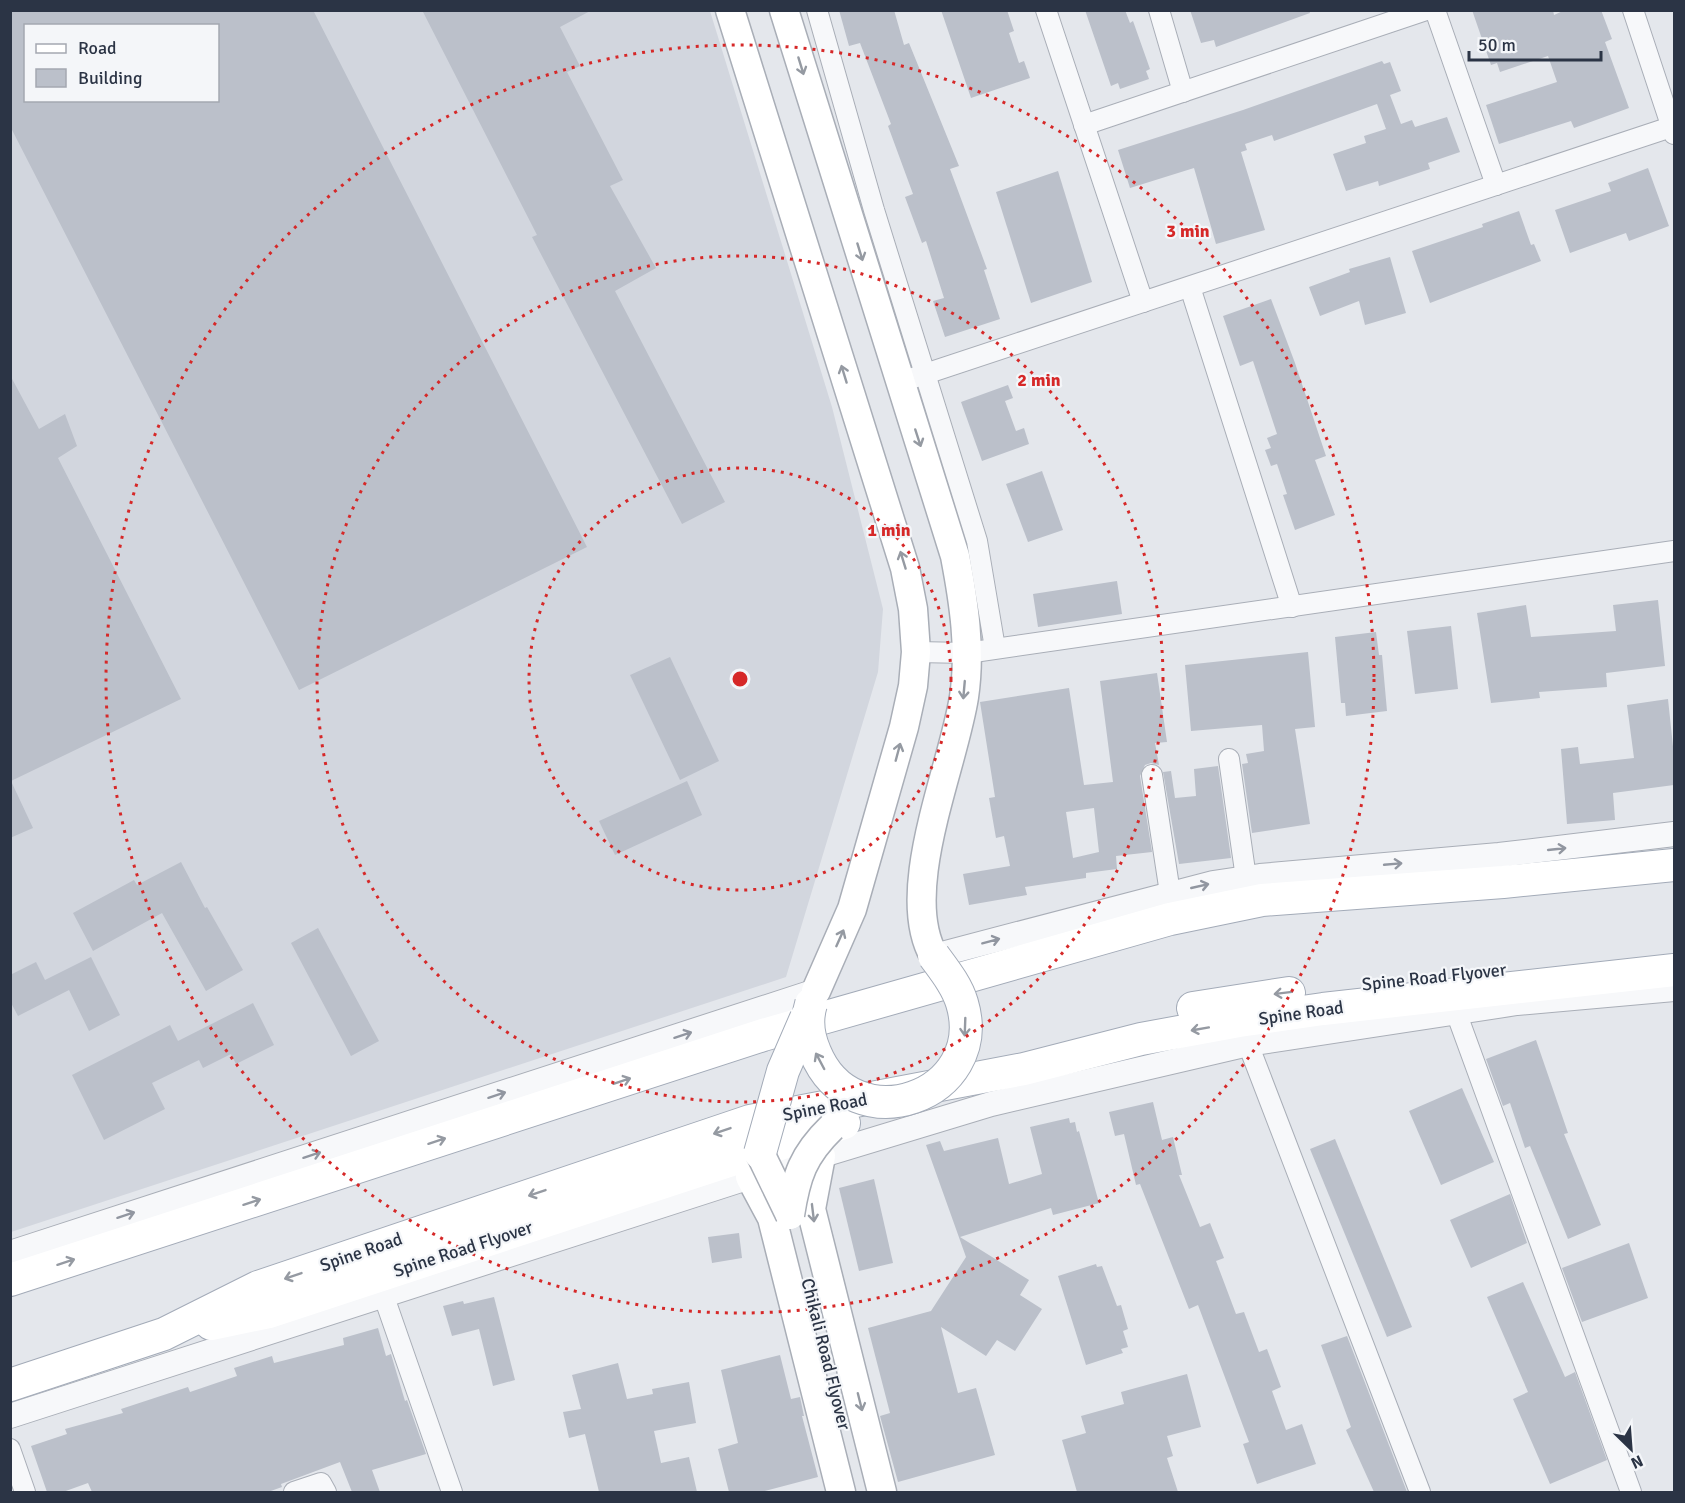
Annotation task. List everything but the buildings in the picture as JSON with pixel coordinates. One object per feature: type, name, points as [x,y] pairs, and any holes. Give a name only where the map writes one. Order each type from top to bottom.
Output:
[{"type":"main road","points":[[730,10],[905,568],[913,609],[916,652],[913,686],[885,804],[852,909],[783,1071],[755,1165],[772,1218],[842,1492]]},
{"type":"main road","points":[[784,10],[913,379],[956,556],[964,603],[967,653],[964,697],[926,860],[921,892],[924,932],[934,956]]},
{"type":"main road","points":[[10,1280],[763,1035],[1170,919],[1262,900],[1503,882],[1674,865]]},
{"type":"main road","name":"Spine Road Flyover","points":[[951,1071],[1135,1019],[1235,1000],[1323,988],[1548,966],[1674,949]]},
{"type":"main road","name":"Spine Road Flyover","points":[[164,1334],[269,1312],[755,1165],[832,1128],[930,1090],[951,1071],[963,1045],[965,1017],[957,990],[934,956]]},
{"type":"main road","name":"Spine Road","points":[[10,1385],[164,1334],[258,1287],[750,1121],[1024,1069],[1141,1039],[1245,1032],[1323,1009],[1674,970]]},
{"type":"main road","name":"Spine Road Flyover","points":[[811,1004],[819,1062],[836,1084],[861,1098],[889,1103],[904,1101]]},
{"type":"main road","name":"Chikali Road Flyover","points":[[790,1215],[795,1179],[815,1144],[832,1128]]},
{"type":"main road","points":[[821,1156],[811,1209],[882,1492]]},
{"type":"main road","name":"Chikali Road Flyover","points":[[755,1165],[790,1215],[861,1492]]},
{"type":"street","points":[[817,10],[874,210],[913,379],[977,541],[995,648]]},
{"type":"street","points":[[1046,10],[1143,302]]},
{"type":"street","points":[[1158,10],[1183,92]]},
{"type":"street","points":[[1084,125],[1426,10]]},
{"type":"street","points":[[1435,10],[1496,185]]},
{"type":"street","points":[[913,379],[1496,185],[1674,129],[1634,10]]},
{"type":"street","points":[[1190,286],[1292,607]]},
{"type":"street","points":[[916,652],[967,653],[1674,551]]},
{"type":"street","points":[[1229,759],[1246,878]]},
{"type":"street","points":[[1152,775],[1170,893]]},
{"type":"street","points":[[934,956],[1170,893],[1246,878],[1499,855],[1674,834]]},
{"type":"street","name":"Spine Road","points":[[10,1416],[384,1294],[755,1165],[821,1156],[991,1104],[1245,1032],[1674,989]]},
{"type":"street","points":[[10,1253],[811,1004]]},
{"type":"street","points":[[1455,1012],[1631,1492]]},
{"type":"street","points":[[1245,1032],[1420,1492]]},
{"type":"street","points":[[384,1294],[452,1492]]},
{"type":"street","points":[[10,1449],[25,1492]]},
{"type":"street","points":[[294,1492],[321,1483],[326,1492]]},
{"type":"shaded area","points":[[10,11],[710,11],[832,407],[883,609],[878,672],[786,977],[11,1232]]}]
